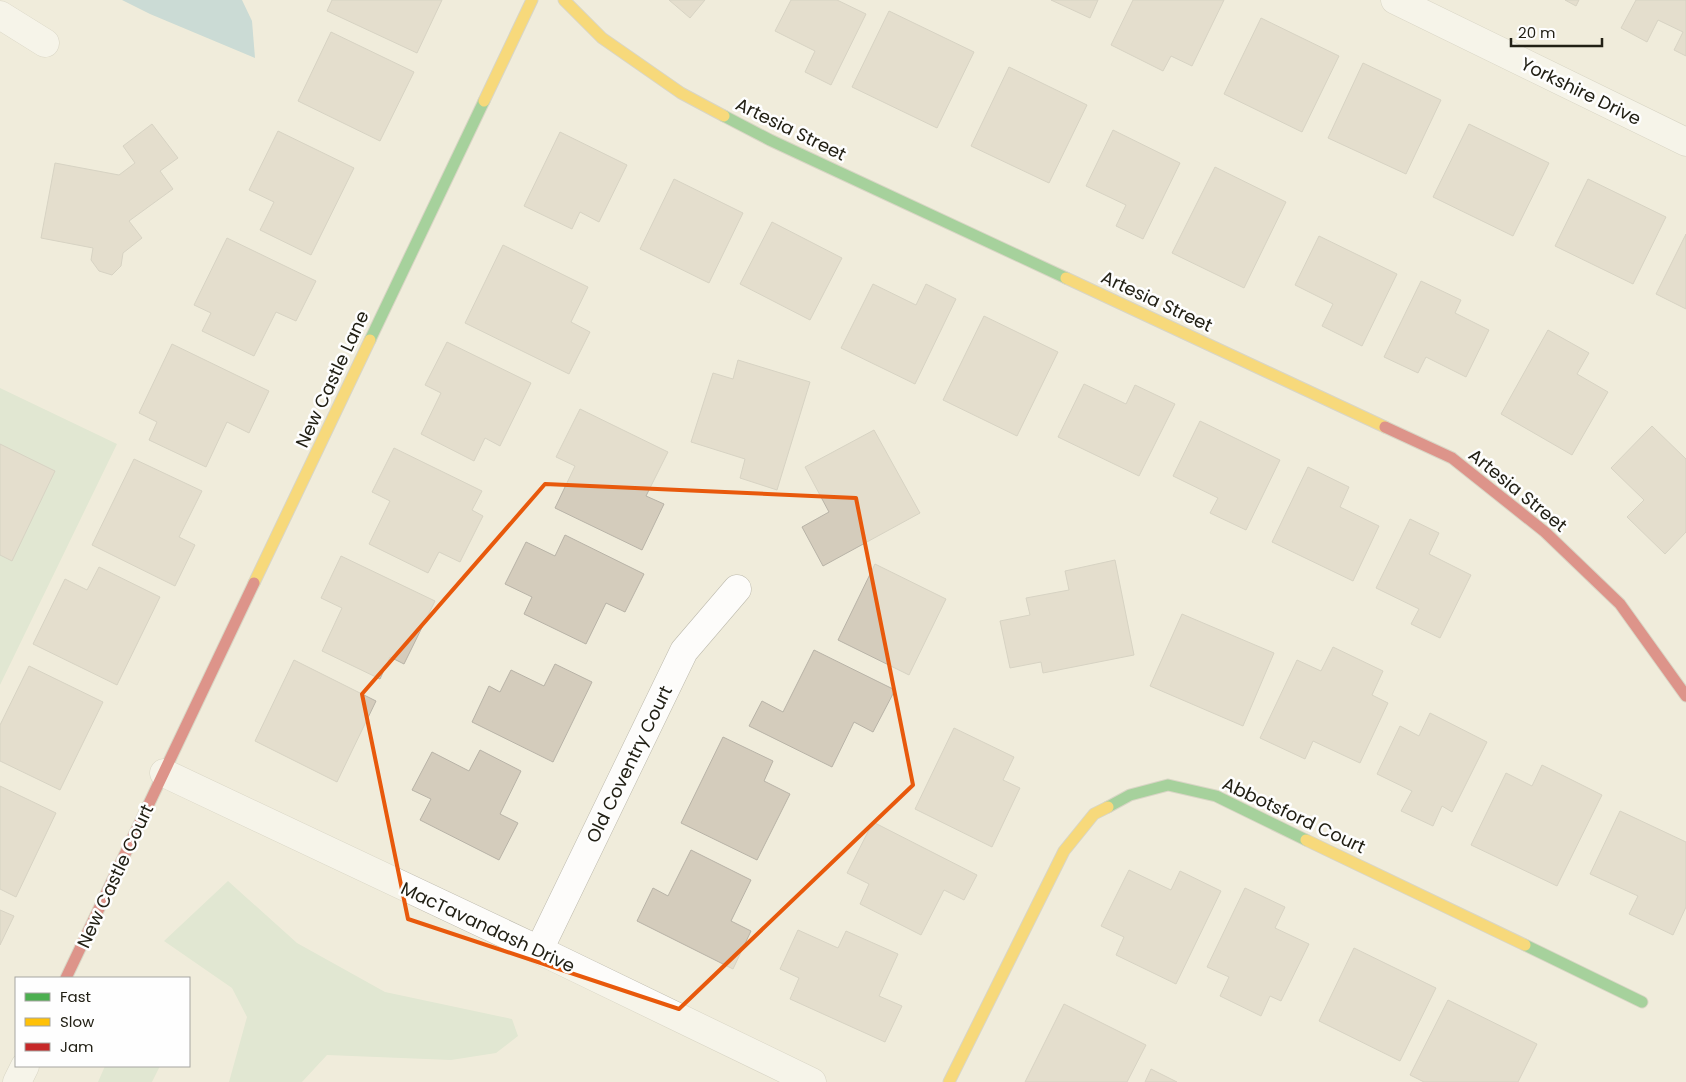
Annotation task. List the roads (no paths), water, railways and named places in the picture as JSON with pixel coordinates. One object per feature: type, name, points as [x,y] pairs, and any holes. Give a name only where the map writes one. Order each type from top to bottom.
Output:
[{"type":"street","name":"New Castle Lane","points":[[164,773],[532,0]]},
{"type":"street","name":"Artesia Street","points":[[564,0],[602,38],[681,93],[770,140],[1452,458],[1545,532],[1620,604],[1686,696]]},
{"type":"street","name":"Yorkshire Drive","points":[[1395,0],[1686,142]]},
{"type":"street","points":[[0,16],[45,42]]},
{"type":"street","name":"Old Coventry Court","points":[[540,950],[684,651],[737,589]]},
{"type":"street","name":"MacTavandash Drive","points":[[164,773],[540,950],[812,1082]]},
{"type":"street","name":"New Castle Court","points":[[66,977],[164,773]]},
{"type":"street","name":"Abbotsford Court","points":[[949,1082],[1064,851],[1094,814],[1130,795],[1168,785],[1216,796],[1642,1002]]},
{"type":"street","points":[[17,1082],[24,1067]]},
{"type":"water","points":[[122,0],[242,0],[252,21],[255,58],[150,14]]}]
